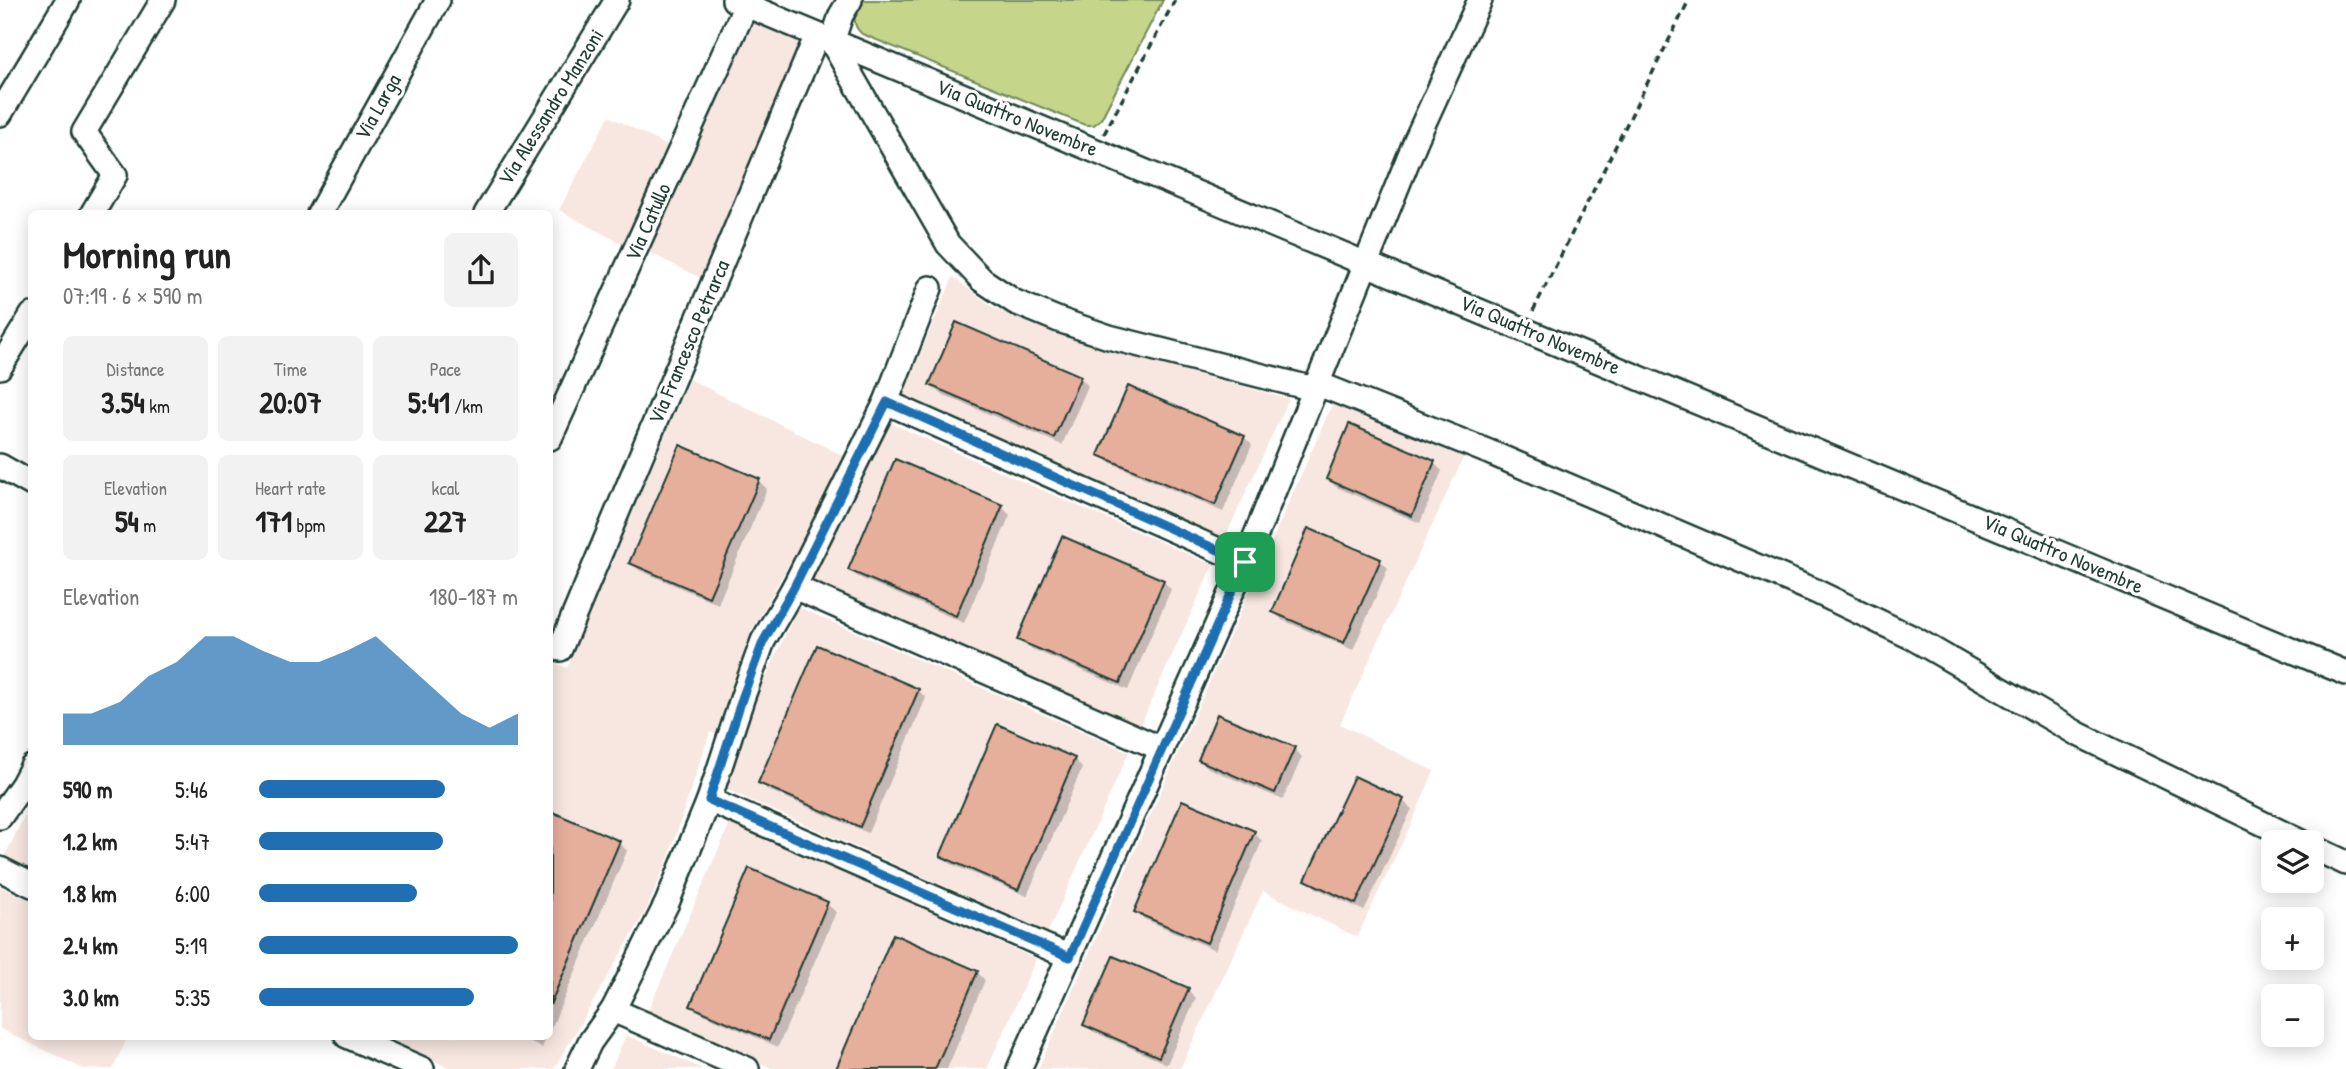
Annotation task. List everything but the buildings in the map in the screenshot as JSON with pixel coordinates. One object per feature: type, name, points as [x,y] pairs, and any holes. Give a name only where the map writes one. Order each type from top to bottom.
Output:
[{"type":"street","points":[[0,114],[68,0]]},
{"type":"street","points":[[94,210],[115,175],[84,132],[163,0]]},
{"type":"street","name":"Via Larga","points":[[321,210],[438,0]]},
{"type":"street","name":"Via Alessandro Manzoni","points":[[488,210],[617,0]]},
{"type":"street","name":"Via Francesco Petrarca","points":[[560,649],[825,39],[850,0]]},
{"type":"street","points":[[1019,1069],[1245,562],[1416,140],[1480,0]]},
{"type":"street","name":"Via Quattro Novembre","points":[[740,2],[2346,673]]},
{"type":"street","name":"Via Catullo","points":[[553,431],[740,2]]},
{"type":"street","points":[[825,39],[948,244],[982,280],[1015,302],[1084,329],[1315,386],[1489,452],[1815,592],[1913,638],[2078,734],[2276,830]]},
{"type":"street","points":[[577,1069],[590,1042],[613,1010],[667,903],[709,800],[763,642],[794,587],[887,402],[930,288]]},
{"type":"street","points":[[0,367],[28,322]]},
{"type":"street","points":[[887,402],[1245,562]]},
{"type":"street","points":[[0,466],[28,482]]},
{"type":"street","points":[[794,587],[1162,749]]},
{"type":"street","points":[[0,817],[28,775]]},
{"type":"street","points":[[709,800],[1070,957]]},
{"type":"street","points":[[2324,853],[2346,863]]},
{"type":"street","points":[[0,869],[28,883]]},
{"type":"street","points":[[613,1010],[747,1069]]},
{"type":"street","points":[[356,1040],[422,1069]]},
{"type":"path","points":[[1096,150],[1175,0]]},
{"type":"path","points":[[1524,329],[1689,0]]},
{"type":"shaded area","points":[[737,8],[808,39],[705,280],[642,249],[626,246],[559,210],[609,116],[671,148]]},
{"type":"shaded area","points":[[953,277],[994,308],[1047,329],[1115,352],[1289,399],[1223,542],[901,399]]},
{"type":"shaded area","points":[[689,379],[848,458],[751,632],[715,734],[710,732],[668,859],[647,909],[554,1069],[452,1069],[389,1040],[553,1040],[553,662],[567,668]]},
{"type":"shaded area","points":[[1335,398],[1467,450],[1340,724],[1434,771],[1413,820],[1357,937],[1263,891],[1180,1069],[1038,1069]]},
{"type":"shaded area","points":[[890,423],[1213,565],[1140,726],[809,581]]},
{"type":"shaded area","points":[[798,607],[1129,752],[1048,932],[725,789],[760,690]]},
{"type":"shaded area","points":[[28,808],[28,870],[4,858]]},
{"type":"shaded area","points":[[730,823],[1036,959],[987,1069],[774,1069],[647,1013]]},
{"type":"shaded area","points":[[0,886],[28,900],[28,1040],[126,1040],[113,1069],[84,1069],[0,1029]]},
{"type":"shaded area","points":[[626,1035],[703,1069],[611,1069]]},
{"type":"green space","points":[[863,0],[1163,0],[1101,119],[1094,125],[1085,125],[862,34],[855,22],[856,13]]},
{"type":"route","points":[[887,402],[1245,562],[1070,957],[709,800],[763,642],[794,587],[887,402]]}]
